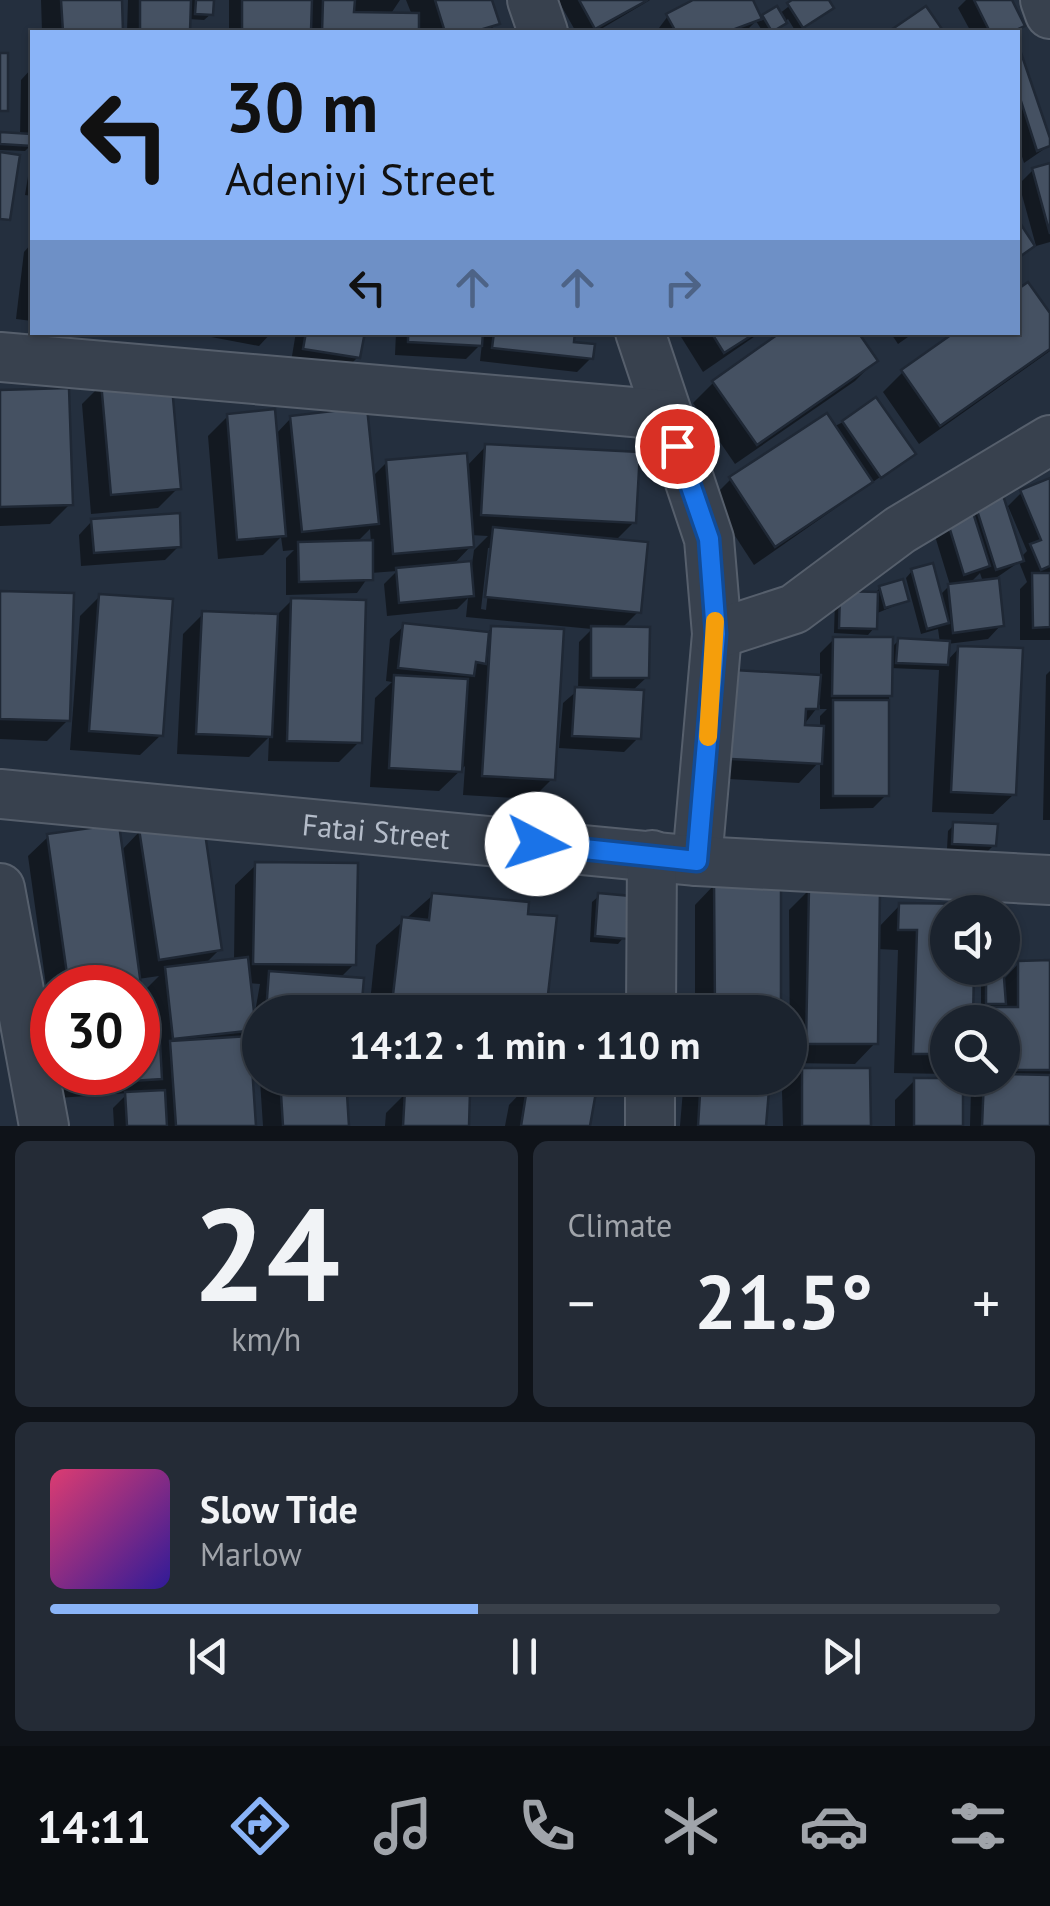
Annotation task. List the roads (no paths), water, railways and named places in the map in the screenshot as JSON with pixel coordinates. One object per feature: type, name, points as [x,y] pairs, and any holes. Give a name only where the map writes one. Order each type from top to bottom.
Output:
[{"type":"street","points":[[532,0],[541,30]]},
{"type":"street","points":[[1046,0],[1050,14]]},
{"type":"street","points":[[641,335],[709,539],[716,634],[674,858],[654,995]]},
{"type":"street","points":[[0,358],[667,414]]},
{"type":"street","points":[[716,634],[794,610],[900,530],[1050,440]]},
{"type":"street","name":"Fatai Street","points":[[0,794],[674,858],[1050,880]]},
{"type":"street","points":[[0,888],[44,1126]]},
{"type":"street","points":[[650,1095],[650,1126]]}]
